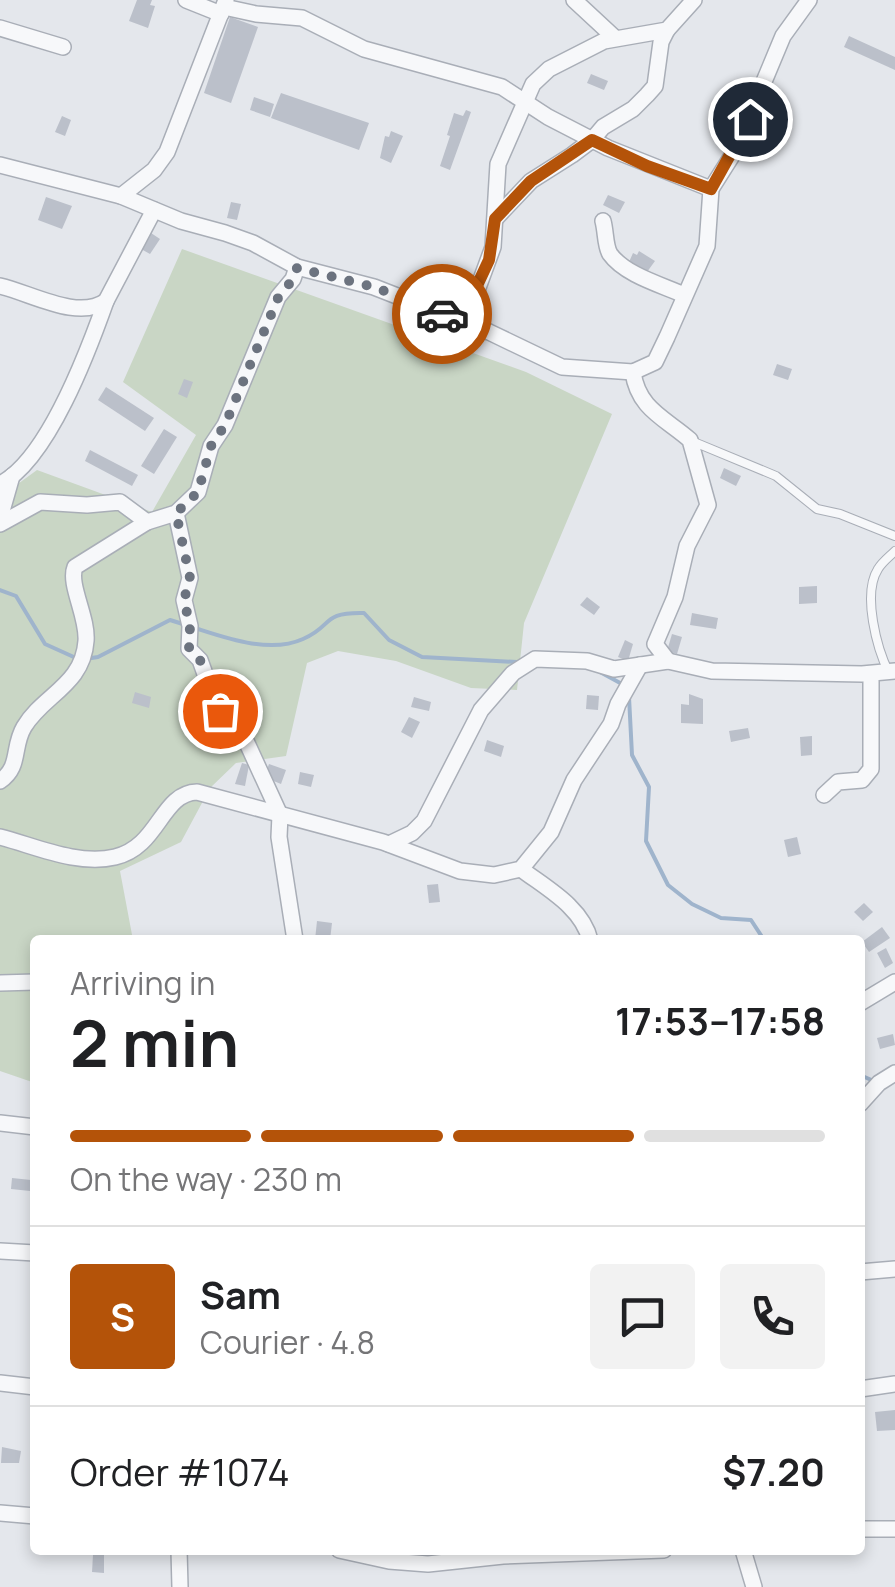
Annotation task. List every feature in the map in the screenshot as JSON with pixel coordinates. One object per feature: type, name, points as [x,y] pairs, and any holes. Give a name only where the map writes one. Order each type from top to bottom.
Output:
[{"type":"street","points":[[186,0],[256,14],[302,18],[364,49],[502,86],[592,140],[647,166],[711,189]]},
{"type":"street","points":[[574,0],[615,38]]},
{"type":"street","points":[[495,219],[531,181],[633,109],[655,86],[661,42],[694,0]]},
{"type":"street","points":[[0,165],[120,196],[253,243],[297,268],[374,287],[571,370],[634,372],[655,362],[708,246],[711,189],[735,151],[783,36],[809,0]]},
{"type":"street","points":[[120,196],[154,170],[167,152],[224,7]]},
{"type":"street","points":[[0,28],[64,47]]},
{"type":"street","points":[[465,323],[489,260],[498,164],[533,84],[550,69],[615,38],[667,30]]},
{"type":"street","points":[[0,521],[6,480],[42,440],[76,380],[106,301],[154,210]]},
{"type":"street","points":[[603,222],[607,250],[612,257],[684,295]]},
{"type":"street","points":[[0,781],[15,764],[23,728],[63,690],[86,648],[87,622],[72,578],[75,567],[147,522],[176,513],[198,492],[211,446],[225,425],[278,298],[297,268]]},
{"type":"street","points":[[0,286],[76,308],[96,308],[106,301]]},
{"type":"street","points":[[634,372],[640,398],[690,440],[708,505],[688,546],[681,578],[655,644],[668,661]]},
{"type":"street","points":[[0,521],[50,501],[86,505],[120,502],[147,522]]},
{"type":"street","points":[[176,513],[190,578],[184,600],[190,626],[189,649],[200,660],[216,706],[247,742],[280,815],[294,935]]},
{"type":"street","points":[[389,844],[412,833],[424,821],[481,710],[512,673],[529,662],[542,658],[587,661],[614,669],[668,661],[712,671],[893,676]]},
{"type":"street","points":[[0,836],[94,860],[133,850],[150,837],[175,799],[184,792],[197,792],[389,844],[460,870],[494,875],[520,869],[551,832],[574,780],[611,724],[640,666]]},
{"type":"street","points":[[824,795],[838,782],[862,780],[871,769],[870,674]]},
{"type":"street","points":[[520,869],[569,906],[589,935]]},
{"type":"street","points":[[0,984],[30,982]]},
{"type":"street","points":[[865,1000],[895,982]]},
{"type":"street","points":[[865,1099],[895,1073]]},
{"type":"street","points":[[0,1123],[30,1126]]},
{"type":"street","points":[[0,1252],[30,1253]]},
{"type":"street","points":[[865,1272],[895,1269]]},
{"type":"street","points":[[0,1382],[30,1385]]},
{"type":"street","points":[[865,1388],[895,1384]]},
{"type":"street","points":[[0,1513],[30,1516]]},
{"type":"street","points":[[865,1529],[895,1529]]},
{"type":"street","points":[[179,1555],[180,1587]]},
{"type":"street","points":[[362,1555],[428,1564],[528,1555]]},
{"type":"street","points":[[744,1555],[754,1587]]},
{"type":"lane","points":[[690,440],[776,476],[817,509],[895,536]]},
{"type":"lane","points":[[893,676],[875,635],[873,586],[878,568],[895,551]]},
{"type":"green space","points":[[182,249],[526,372],[612,414],[524,623],[517,690],[471,688],[396,661],[338,651],[307,663],[286,756],[236,763],[210,788],[181,842],[120,871],[132,935],[30,935],[30,1081],[0,1071],[0,497],[37,470],[152,512],[196,435],[123,382]]},
{"type":"building","points":[[137,0],[152,0],[150,5],[155,6],[148,28],[129,21]]},
{"type":"building","points":[[230,17],[258,27],[231,103],[204,93]]},
{"type":"building","points":[[849,36],[895,57],[895,70],[844,47]]},
{"type":"building","points":[[591,74],[608,81],[604,90],[587,83]]},
{"type":"building","points":[[281,93],[369,123],[359,150],[271,118]]},
{"type":"building","points":[[254,97],[274,104],[270,117],[250,110]]},
{"type":"building","points":[[466,110],[471,112],[450,170],[440,166],[450,136],[447,135],[454,113],[463,116]]},
{"type":"building","points":[[62,116],[71,120],[65,136],[55,132]]},
{"type":"building","points":[[391,131],[403,136],[391,163],[380,158],[385,136],[389,137]]},
{"type":"building","points":[[608,195],[625,202],[619,213],[603,205]]},
{"type":"building","points":[[46,197],[72,206],[62,229],[38,220]]},
{"type":"building","points":[[231,202],[241,204],[237,220],[227,218]]},
{"type":"building","points":[[151,233],[160,239],[150,254],[141,249]]},
{"type":"building","points":[[639,251],[655,261],[647,272],[629,262],[633,253],[637,255]]},
{"type":"building","points":[[777,364],[792,369],[788,380],[773,375]]},
{"type":"building","points":[[184,379],[193,382],[187,398],[178,394]]},
{"type":"building","points":[[106,387],[154,418],[145,431],[98,400]]},
{"type":"building","points":[[164,429],[177,437],[154,474],[141,466]]},
{"type":"building","points":[[90,450],[138,475],[132,486],[85,461]]},
{"type":"building","points":[[724,468],[741,476],[736,486],[720,478]]},
{"type":"building","points":[[817,586],[817,603],[799,604],[799,587]]},
{"type":"building","points":[[587,597],[600,607],[594,615],[580,605]]},
{"type":"building","points":[[692,613],[718,618],[716,629],[690,625]]},
{"type":"building","points":[[672,634],[682,637],[677,654],[667,651]]},
{"type":"building","points":[[625,640],[633,644],[628,661],[618,657]]},
{"type":"building","points":[[135,692],[151,697],[149,708],[132,703]]},
{"type":"building","points":[[689,694],[703,699],[703,724],[681,723],[681,704],[689,705]]},
{"type":"building","points":[[587,695],[599,696],[598,710],[586,709]]},
{"type":"building","points":[[414,697],[431,702],[429,711],[411,707]]},
{"type":"building","points":[[409,717],[420,722],[412,738],[401,732]]},
{"type":"building","points":[[748,728],[750,738],[731,742],[729,731]]},
{"type":"building","points":[[812,736],[812,755],[801,756],[800,737]]},
{"type":"building","points":[[487,740],[504,746],[501,757],[484,751]]},
{"type":"building","points":[[242,763],[249,765],[245,786],[235,784]]},
{"type":"building","points":[[269,764],[286,770],[281,784],[264,777]]},
{"type":"building","points":[[300,772],[314,775],[311,787],[298,784]]},
{"type":"building","points":[[797,837],[801,854],[788,857],[784,840]]},
{"type":"building","points":[[438,884],[440,902],[429,903],[427,885]]},
{"type":"building","points":[[864,903],[873,912],[863,921],[854,912]]},
{"type":"building","points":[[317,921],[332,923],[331,935],[316,935]]},
{"type":"building","points":[[882,927],[890,938],[869,952],[865,940]]},
{"type":"building","points":[[886,948],[893,963],[885,968],[877,953]]},
{"type":"building","points":[[893,1034],[895,1045],[880,1049],[877,1038]]},
{"type":"building","points":[[12,1178],[30,1180],[30,1191],[11,1189]]},
{"type":"building","points":[[895,1410],[895,1430],[877,1431],[875,1412]]},
{"type":"building","points":[[2,1447],[21,1451],[19,1463],[1,1463]]},
{"type":"building","points":[[93,1555],[104,1555],[104,1573],[92,1572]]},
{"type":"waterway","points":[[0,590],[16,596],[45,644],[76,658]]},
{"type":"waterway","points":[[195,628],[248,643],[277,645],[303,639],[334,617],[364,613],[389,640],[422,657],[517,662]]},
{"type":"waterway","points":[[85,659],[98,657],[170,620],[186,625]]},
{"type":"waterway","points":[[600,672],[622,684]]},
{"type":"waterway","points":[[629,697],[632,755],[649,787],[646,841],[668,885],[692,904],[721,918],[751,920],[761,935]]},
{"type":"waterway","points":[[865,1077],[876,1082]]},
{"type":"way so far","points":[[220,711],[203,666],[189,649],[190,626],[184,600],[190,578],[176,513],[198,492],[208,452],[225,425],[278,298],[297,268],[374,287],[442,314]]},
{"type":"route","points":[[442,314],[465,323],[489,260],[495,219],[531,181],[592,140],[647,166],[711,189],[750,119]]}]
